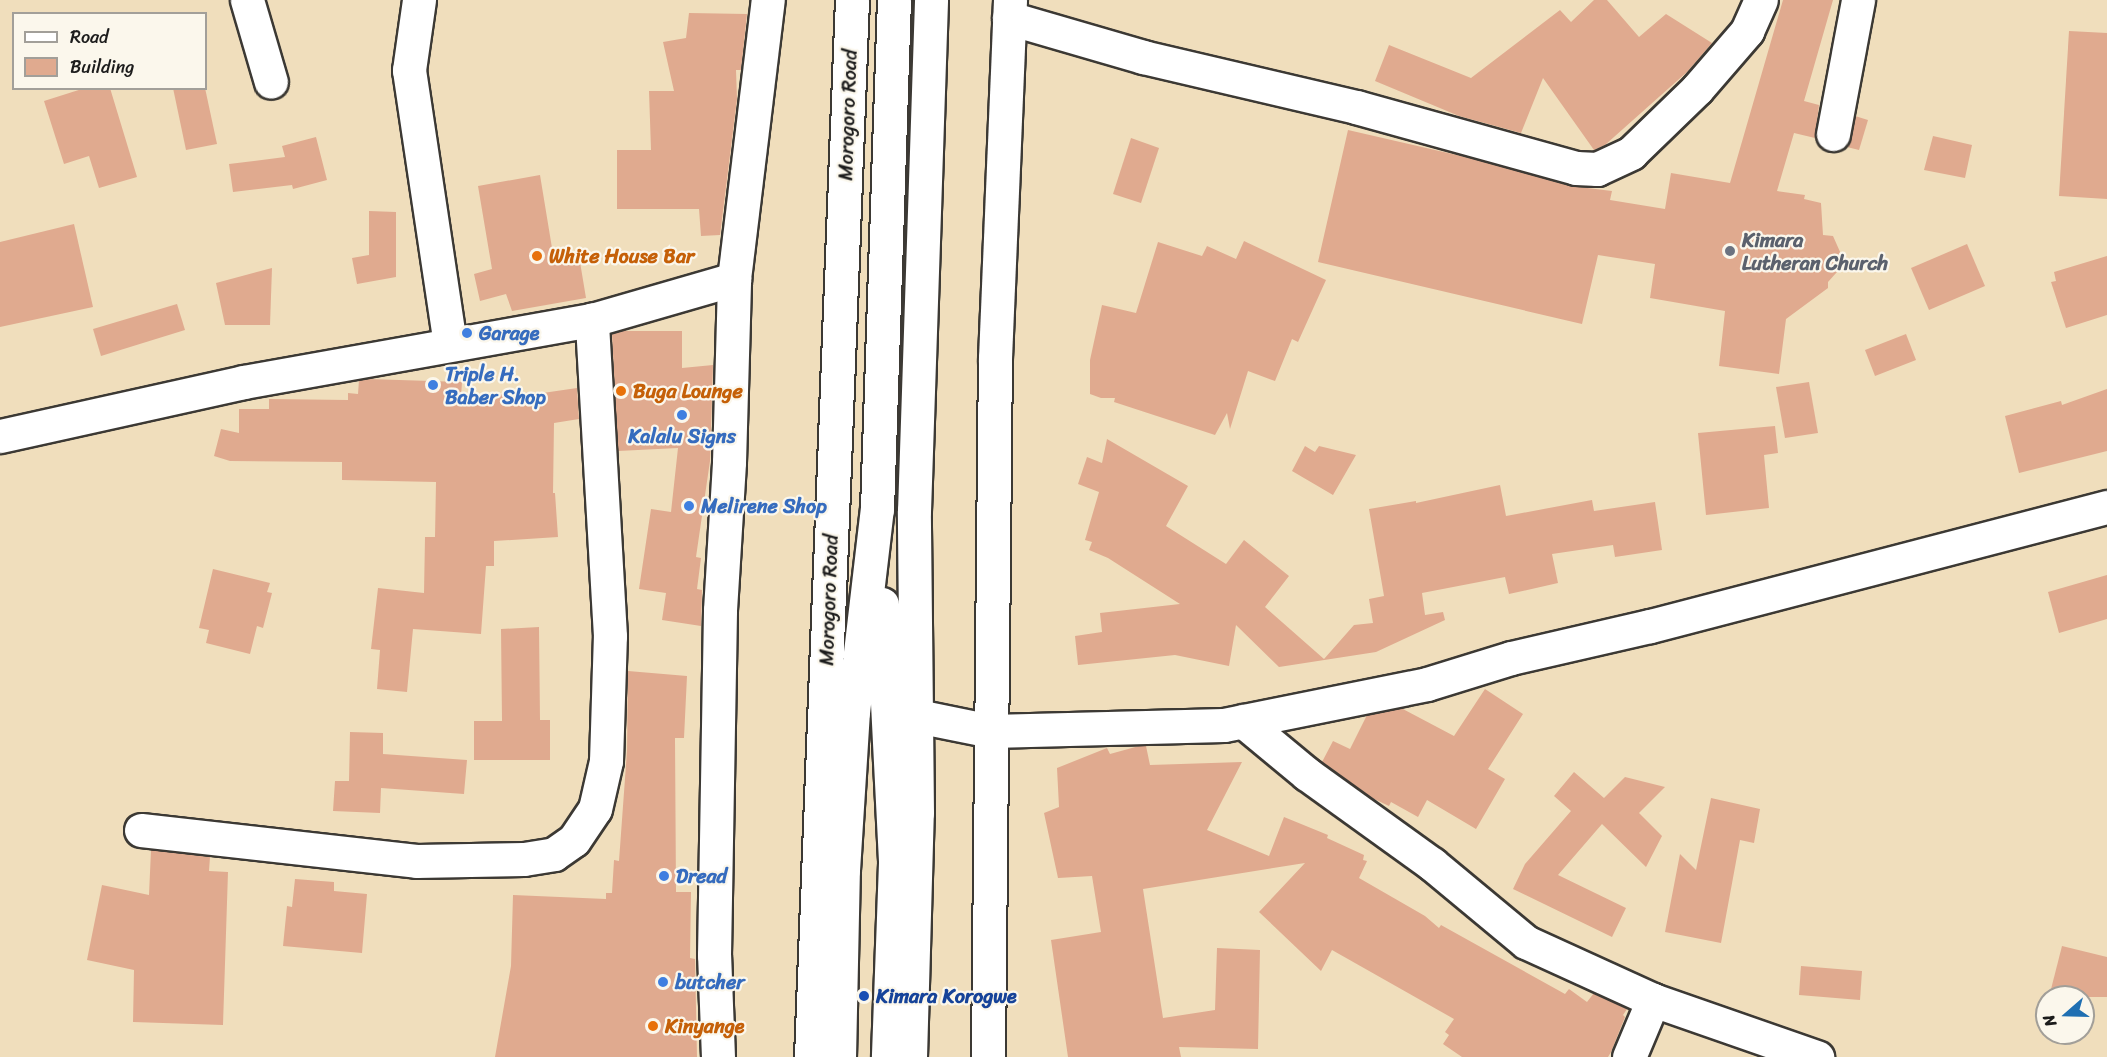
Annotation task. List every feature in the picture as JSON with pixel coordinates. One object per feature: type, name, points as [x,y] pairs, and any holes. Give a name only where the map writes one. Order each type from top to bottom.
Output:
[{"type":"main road","points":[[247,0],[271,82]]},
{"type":"main road","points":[[419,0],[409,70],[450,344]]},
{"type":"main road","points":[[718,1057],[714,955],[720,610],[729,462],[734,279],[768,0]]},
{"type":"main road","name":"Morogoro Road","points":[[811,1057],[852,0]]},
{"type":"main road","name":"Morogoro Road","points":[[888,1057],[895,863],[877,510],[894,0]]},
{"type":"main road","points":[[910,1057],[917,716],[914,511],[931,0]]},
{"type":"main road","points":[[988,1057],[995,358],[1010,9],[1143,57],[1356,107],[1576,168],[1597,169],[1631,153],[1697,89],[1747,31],[1761,0]]},
{"type":"main road","points":[[1833,134],[1858,0]]},
{"type":"main road","points":[[0,436],[243,382],[592,320],[734,279]]},
{"type":"main road","points":[[141,830],[416,861],[524,859],[554,854],[574,840],[595,809],[606,761],[610,659],[592,320]]},
{"type":"main road","points":[[917,716],[991,731],[1224,725],[1427,684],[1511,658],[1662,623],[2107,507]]},
{"type":"main road","name":"Morogoro Road","points":[[839,1057],[843,870],[853,712],[877,510]]},
{"type":"main road","points":[[1243,721],[1307,774],[1432,864],[1526,942],[1653,1000],[1817,1057]]},
{"type":"main road","points":[[1629,1057],[1653,1000]]},
{"type":"building","points":[[1594,0],[1607,0],[1639,37],[1666,14],[1712,43],[1687,72],[1605,145],[1594,150],[1543,78],[1521,133],[1459,116],[1375,81],[1389,45],[1471,78],[1560,10],[1571,22]]},
{"type":"building","points":[[1783,0],[1833,0],[1804,101],[1819,105],[1815,138],[1794,133],[1777,191],[1805,195],[1804,199],[1821,203],[1823,235],[1833,236],[1845,263],[1828,282],[1828,288],[1786,319],[1779,374],[1719,366],[1725,311],[1650,298],[1655,264],[1598,255],[1582,324],[1318,262],[1348,130],[1474,159],[1571,186],[1612,191],[1610,200],[1665,209],[1671,173],[1730,183]]},
{"type":"building","points":[[689,13],[747,14],[741,70],[736,70],[737,99],[720,235],[701,236],[699,209],[617,209],[617,150],[651,150],[649,91],[674,91],[663,42],[686,38]]},
{"type":"building","points":[[2069,31],[2107,33],[2107,199],[2059,196]]},
{"type":"building","points":[[79,90],[111,90],[137,177],[99,188],[89,156],[64,164],[44,101]]},
{"type":"building","points":[[173,90],[205,90],[217,144],[186,150]]},
{"type":"building","points":[[1855,116],[1868,120],[1859,150],[1847,147]]},
{"type":"building","points":[[1933,136],[1972,145],[1965,178],[1924,170]]},
{"type":"building","points":[[316,137],[327,180],[293,189],[292,185],[233,192],[229,164],[285,157],[282,146]]},
{"type":"building","points":[[1131,138],[1159,148],[1141,203],[1113,194]]},
{"type":"building","points":[[540,175],[554,260],[579,256],[586,298],[512,311],[506,294],[480,301],[474,274],[492,269],[478,186]]},
{"type":"building","points":[[369,211],[396,212],[396,277],[357,284],[352,258],[369,255]]},
{"type":"building","points":[[74,224],[93,307],[0,327],[0,242]]},
{"type":"building","points":[[1244,241],[1326,280],[1298,342],[1292,339],[1275,381],[1248,371],[1230,429],[1227,413],[1215,435],[1114,402],[1115,398],[1101,398],[1090,394],[1090,360],[1102,305],[1136,313],[1158,242],[1202,256],[1207,246],[1236,259]]},
{"type":"building","points":[[1967,244],[1985,286],[1929,310],[1911,268]]},
{"type":"building","points":[[2107,256],[2107,315],[2066,328],[2051,282],[2056,281],[2054,272]]},
{"type":"building","points":[[272,268],[270,325],[225,325],[216,283]]},
{"type":"building","points":[[177,304],[185,330],[101,356],[93,329]]},
{"type":"building","points":[[620,331],[682,331],[682,368],[713,365],[710,461],[696,557],[701,558],[697,589],[702,590],[701,626],[662,620],[666,593],[639,589],[651,509],[671,512],[678,448],[618,451],[612,334]]},
{"type":"building","points":[[1906,334],[1916,360],[1875,376],[1865,350]]},
{"type":"building","points":[[359,380],[462,382],[461,397],[536,392],[536,394],[577,388],[579,419],[554,423],[553,493],[555,493],[558,537],[494,541],[494,566],[486,566],[481,634],[413,629],[407,692],[377,689],[380,650],[371,649],[378,588],[424,593],[425,537],[435,537],[436,482],[342,480],[342,462],[230,461],[214,456],[221,429],[239,433],[239,409],[269,409],[269,399],[348,400],[348,393],[358,394]]},
{"type":"building","points":[[1809,382],[1818,433],[1785,438],[1776,387]]},
{"type":"building","points":[[2107,389],[2107,451],[2019,473],[2005,416],[2061,401],[2062,405]]},
{"type":"building","points":[[1775,426],[1778,453],[1764,455],[1769,508],[1706,515],[1698,433]]},
{"type":"building","points":[[1107,439],[1188,486],[1166,526],[1226,564],[1244,540],[1289,576],[1265,607],[1324,659],[1354,625],[1373,623],[1369,599],[1384,596],[1369,509],[1416,501],[1416,503],[1500,485],[1506,516],[1592,500],[1594,511],[1655,502],[1662,550],[1615,557],[1613,545],[1552,554],[1558,583],[1509,594],[1505,577],[1422,593],[1425,615],[1443,612],[1445,620],[1376,652],[1279,667],[1236,625],[1229,666],[1175,655],[1078,665],[1075,636],[1102,632],[1100,613],[1180,604],[1108,558],[1089,550],[1092,542],[1085,540],[1099,492],[1078,484],[1087,457],[1102,463]]},
{"type":"building","points":[[1305,446],[1315,452],[1319,446],[1356,455],[1333,495],[1292,471]]},
{"type":"building","points":[[213,569],[270,583],[267,592],[272,593],[263,628],[257,626],[250,654],[206,643],[209,630],[199,628]]},
{"type":"building","points":[[2107,575],[2107,619],[2059,633],[2048,592]]},
{"type":"building","points":[[539,627],[540,720],[550,720],[550,760],[474,760],[474,721],[502,721],[501,629]]},
{"type":"building","points":[[628,671],[687,676],[684,738],[675,738],[676,892],[691,892],[690,958],[695,959],[697,1057],[495,1057],[511,966],[513,895],[606,899],[606,893],[612,893],[614,860],[619,861],[627,751]]},
{"type":"building","points":[[1485,689],[1523,714],[1488,769],[1505,779],[1476,829],[1427,800],[1418,817],[1391,802],[1389,806],[1370,797],[1322,762],[1333,741],[1350,749],[1367,715],[1401,708],[1454,736]]},
{"type":"building","points":[[350,732],[383,733],[383,754],[467,760],[464,794],[381,788],[380,813],[333,811],[335,781],[349,781]]},
{"type":"building","points":[[1146,746],[1150,765],[1242,762],[1207,830],[1269,856],[1284,817],[1328,835],[1327,838],[1364,855],[1363,860],[1367,861],[1359,878],[1425,916],[1439,928],[1441,925],[1565,994],[1569,989],[1587,1002],[1594,993],[1627,1009],[1608,1057],[1462,1057],[1443,1044],[1449,1035],[1445,1032],[1454,1019],[1332,950],[1321,971],[1259,912],[1305,863],[1143,889],[1163,1018],[1215,1010],[1217,948],[1260,950],[1258,1049],[1179,1047],[1181,1057],[1068,1057],[1051,940],[1101,932],[1092,876],[1058,878],[1044,813],[1059,807],[1057,768],[1107,748],[1110,754]]},
{"type":"building","points":[[1574,772],[1604,798],[1625,777],[1665,787],[1639,813],[1662,836],[1646,867],[1602,824],[1558,875],[1626,908],[1612,937],[1513,889],[1525,864],[1571,811],[1554,796]]},
{"type":"building","points":[[1711,798],[1760,809],[1754,843],[1740,840],[1721,943],[1665,932],[1680,854],[1696,870]]},
{"type":"building","points":[[151,850],[210,857],[209,871],[228,872],[223,1025],[133,1022],[134,970],[87,960],[102,885],[149,895]]},
{"type":"building","points":[[295,879],[334,882],[334,891],[367,894],[362,953],[283,946],[287,906],[292,907]]},
{"type":"building","points":[[2062,946],[2107,957],[2107,997],[2095,997],[2095,985],[2052,985]]},
{"type":"building","points":[[1801,966],[1862,971],[1860,1000],[1799,995]]},
{"type":"place","name":"Kimara Lutheran Church","points":[[1730,251]]},
{"type":"place","name":"White House Bar","points":[[537,256]]},
{"type":"place","name":"Garage","points":[[467,333]]},
{"type":"place","name":"Triple H. Baber Shop","points":[[433,385]]},
{"type":"place","name":"Buga Lounge","points":[[621,391]]},
{"type":"place","name":"Kalalu Signs","points":[[682,415]]},
{"type":"place","name":"Melirene Shop","points":[[689,506]]},
{"type":"place","name":"Dread","points":[[664,876]]},
{"type":"place","name":"butcher","points":[[663,982]]},
{"type":"place","name":"Kimara Korogwe","points":[[864,996]]},
{"type":"place","name":"Kinyange","points":[[653,1026]]}]
